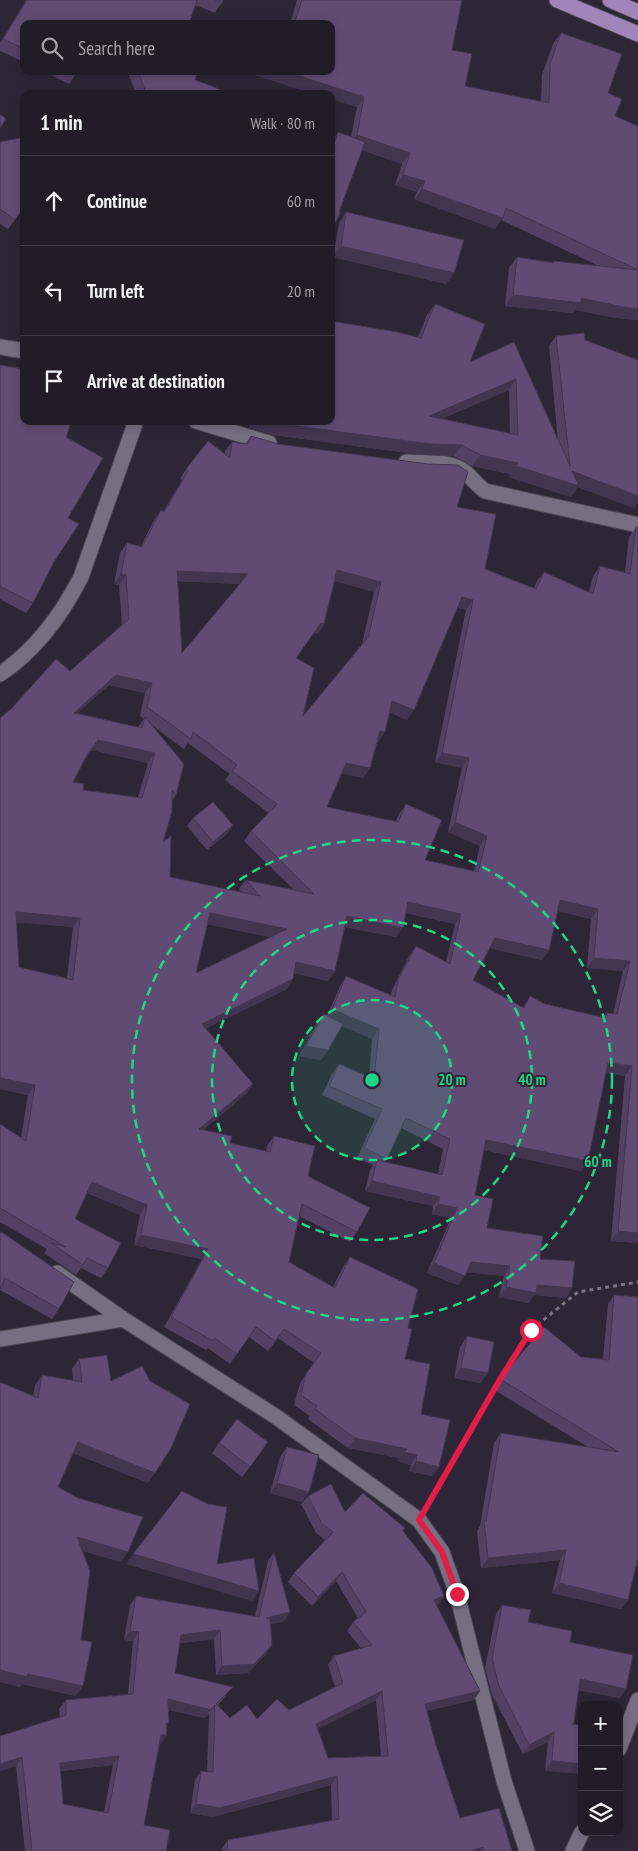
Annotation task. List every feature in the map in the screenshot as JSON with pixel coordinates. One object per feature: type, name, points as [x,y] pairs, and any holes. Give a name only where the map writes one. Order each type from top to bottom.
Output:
[{"type":"main road","points":[[557,0],[638,34]]},
{"type":"main road","points":[[610,0],[638,12]]},
{"type":"street","points":[[0,347],[20,350]]},
{"type":"street","points":[[0,674],[42,637],[70,598],[81,577],[135,425]]},
{"type":"street","points":[[209,425],[281,446]]},
{"type":"street","points":[[394,460],[454,465],[465,472],[485,491],[638,524]]},
{"type":"street","points":[[44,1263],[123,1319],[275,1416],[419,1520],[442,1552],[457,1594],[504,1781],[527,1851]]},
{"type":"street","points":[[0,1339],[123,1319]]},
{"type":"street","points":[[620,1746],[638,1700]]},
{"type":"street","points":[[573,1851],[580,1836]]},
{"type":"path","points":[[419,1520],[499,1381],[531,1330],[578,1292],[638,1282]]},
{"type":"building","points":[[27,0],[197,0],[190,20],[20,20],[20,47],[3,39]]},
{"type":"building","points":[[302,0],[462,0],[452,50],[472,54],[465,86],[549,103],[550,64],[561,33],[622,54],[608,93],[622,99],[615,116],[638,126],[638,270],[506,208],[503,218],[422,189],[425,181],[403,175],[410,153],[357,135],[364,97],[296,75],[335,75],[335,20],[295,20]]},
{"type":"building","points":[[139,75],[197,75],[195,80],[222,90],[145,90]]},
{"type":"building","points":[[0,114],[6,119],[0,128]]},
{"type":"building","points":[[338,132],[365,142],[339,212],[341,212],[335,224],[335,141]]},
{"type":"building","points":[[20,138],[20,213],[15,220],[0,209],[0,142]]},
{"type":"building","points":[[346,212],[464,240],[454,273],[341,246]]},
{"type":"building","points":[[517,257],[553,263],[554,261],[638,270],[638,309],[581,298],[581,303],[513,295]]},
{"type":"building","points":[[435,304],[485,324],[470,362],[514,342],[570,466],[556,336],[584,333],[585,340],[638,360],[638,496],[572,471],[579,486],[516,466],[518,463],[480,455],[462,445],[430,444],[289,425],[335,425],[335,322],[421,338]],"holes":[[[516,379],[518,435],[429,416]]]},
{"type":"building","points":[[0,365],[20,368],[20,425],[70,425],[66,437],[103,458],[68,518],[79,524],[54,562],[33,603],[0,586]]},
{"type":"building","points":[[251,436],[278,444],[428,464],[458,465],[468,472],[457,507],[496,514],[485,569],[536,589],[544,572],[593,594],[600,566],[630,574],[636,527],[638,527],[638,1233],[618,1231],[632,1066],[608,1063],[588,1161],[486,1140],[475,1195],[493,1199],[487,1228],[543,1236],[540,1259],[575,1261],[572,1288],[537,1285],[536,1293],[506,1287],[510,1266],[471,1262],[465,1276],[434,1263],[457,1208],[438,1204],[440,1197],[372,1181],[377,1160],[442,1175],[450,1139],[406,1118],[387,1159],[364,1148],[382,1109],[329,1086],[339,1064],[374,1079],[379,1029],[332,1009],[346,976],[395,997],[398,980],[416,946],[450,964],[461,914],[408,902],[403,928],[347,916],[335,971],[296,962],[293,979],[202,1024],[253,1084],[199,1129],[232,1136],[230,1143],[270,1152],[274,1136],[315,1146],[308,1176],[370,1208],[357,1232],[302,1204],[289,1262],[335,1288],[350,1257],[418,1289],[408,1328],[412,1329],[405,1359],[430,1364],[421,1414],[450,1420],[439,1467],[416,1461],[417,1455],[404,1452],[407,1449],[355,1438],[315,1409],[317,1406],[301,1395],[306,1374],[321,1353],[284,1329],[275,1341],[256,1327],[237,1354],[215,1338],[213,1341],[171,1317],[208,1249],[141,1235],[147,1205],[92,1182],[75,1219],[121,1243],[108,1268],[87,1258],[83,1265],[51,1243],[66,1247],[0,1208],[0,1124],[26,1141],[35,1085],[0,1078],[0,718],[11,709],[56,659],[70,671],[129,619],[126,575],[121,574],[127,543],[142,547],[161,510],[164,512],[188,471],[186,469],[208,441],[230,458],[232,442],[248,444]],"holes":[[[337,570],[381,582],[370,635],[303,716],[314,668],[296,658],[321,623],[324,624]],[[177,571],[248,574],[182,653]],[[462,597],[473,600],[442,753],[469,758],[455,822],[487,836],[478,872],[425,860],[442,820],[406,804],[398,822],[327,807],[346,763],[370,768],[380,731],[385,732],[392,701],[414,710]],[[116,675],[152,683],[147,707],[191,739],[193,732],[237,765],[232,771],[277,804],[251,831],[314,894],[246,880],[260,896],[170,877],[171,836],[163,842],[172,811],[172,790],[176,795],[184,764],[145,717],[142,728],[74,713]],[[98,740],[155,753],[142,798],[83,790],[84,784],[73,782],[87,755]],[[560,900],[598,909],[594,958],[630,961],[617,1014],[606,1013],[606,1018],[545,1004],[530,996],[524,1008],[473,980],[495,938],[549,950]],[[16,912],[80,918],[73,980],[19,967]],[[210,913],[287,929],[196,973]]]},
{"type":"building","points":[[213,802],[233,825],[213,842],[193,818]]},
{"type":"building","points":[[324,1014],[343,1024],[328,1050],[306,1046]]},
{"type":"building","points":[[0,1232],[74,1282],[59,1309],[5,1278],[0,1289]]},
{"type":"building","points":[[614,1295],[638,1297],[638,1558],[628,1600],[559,1583],[566,1550],[488,1558],[484,1521],[486,1521],[501,1433],[619,1452],[500,1379],[544,1327],[581,1357],[609,1360]]},
{"type":"building","points":[[467,1336],[494,1342],[488,1373],[461,1368]]},
{"type":"building","points":[[107,1355],[111,1381],[142,1366],[150,1381],[190,1404],[171,1448],[155,1473],[78,1442],[58,1487],[78,1498],[143,1517],[128,1552],[77,1537],[90,1571],[81,1640],[92,1642],[83,1686],[28,1674],[27,1677],[0,1670],[0,1382],[38,1398],[42,1375],[82,1382],[79,1359]]},
{"type":"building","points":[[237,1419],[268,1442],[250,1467],[219,1443]]},
{"type":"building","points":[[287,1447],[319,1455],[309,1492],[277,1483]]},
{"type":"building","points":[[331,1484],[345,1512],[363,1493],[405,1528],[403,1531],[432,1568],[444,1596],[434,1600],[480,1691],[425,1704],[436,1745],[460,1818],[499,1808],[512,1851],[484,1851],[483,1847],[471,1851],[227,1851],[228,1840],[339,1819],[337,1776],[220,1808],[196,1804],[201,1771],[213,1772],[215,1705],[211,1710],[168,1699],[169,1723],[166,1723],[167,1735],[161,1735],[144,1825],[170,1830],[166,1851],[32,1851],[22,1757],[0,1764],[0,1736],[66,1715],[66,1700],[133,1694],[139,1632],[130,1631],[136,1596],[259,1617],[274,1552],[290,1612],[266,1618],[270,1619],[272,1645],[254,1664],[222,1666],[220,1630],[181,1635],[175,1673],[233,1687],[216,1704],[230,1718],[247,1705],[257,1719],[277,1699],[289,1710],[343,1683],[334,1656],[372,1645],[353,1622],[366,1612],[342,1572],[318,1597],[294,1573],[333,1532],[322,1524],[308,1496]],"holes":[[[382,1691],[388,1756],[328,1758],[316,1724]],[[119,1756],[108,1813],[63,1804],[60,1763]]]},
{"type":"building","points":[[182,1491],[208,1504],[227,1507],[217,1564],[254,1558],[259,1591],[133,1554]]},
{"type":"building","points":[[502,1605],[531,1610],[528,1622],[572,1631],[570,1642],[633,1655],[626,1689],[580,1679],[574,1723],[572,1724],[578,1725],[578,1764],[552,1761],[554,1732],[529,1745],[499,1686],[492,1659]]},
{"type":"route","points":[[457,1594],[442,1552],[419,1520],[499,1381],[531,1330]]}]
